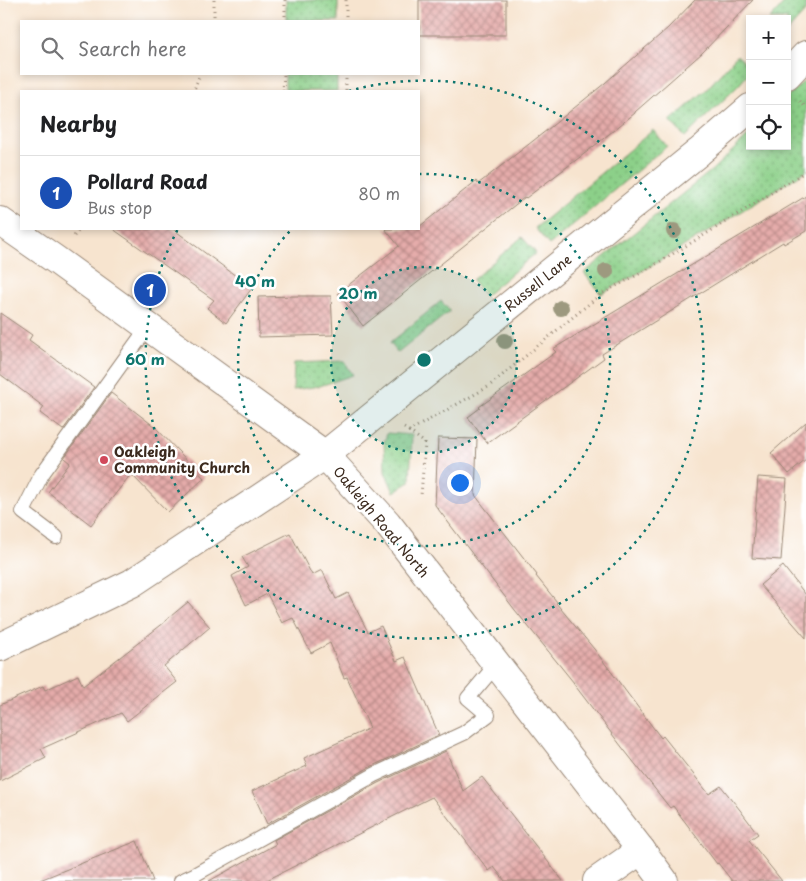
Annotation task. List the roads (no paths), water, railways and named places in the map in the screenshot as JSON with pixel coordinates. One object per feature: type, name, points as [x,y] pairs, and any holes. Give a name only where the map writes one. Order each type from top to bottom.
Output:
[{"type":"main road","points":[[791,71],[806,55]]},
{"type":"main road","name":"Russell Lane","points":[[0,648],[132,583],[325,455],[699,152],[746,111]]},
{"type":"main road","name":"Oakleigh Road North","points":[[0,221],[325,455],[387,523],[664,881]]},
{"type":"main road","points":[[597,881],[641,850]]},
{"type":"lane","points":[[56,537],[23,512],[42,474],[148,327]]},
{"type":"lane","points":[[181,881],[374,774],[464,733],[488,716],[468,698],[496,665]]},
{"type":"place","name":"Pollard Road","points":[[150,290]]},
{"type":"place","name":"Oakleigh Community Church","points":[[104,460]]}]
